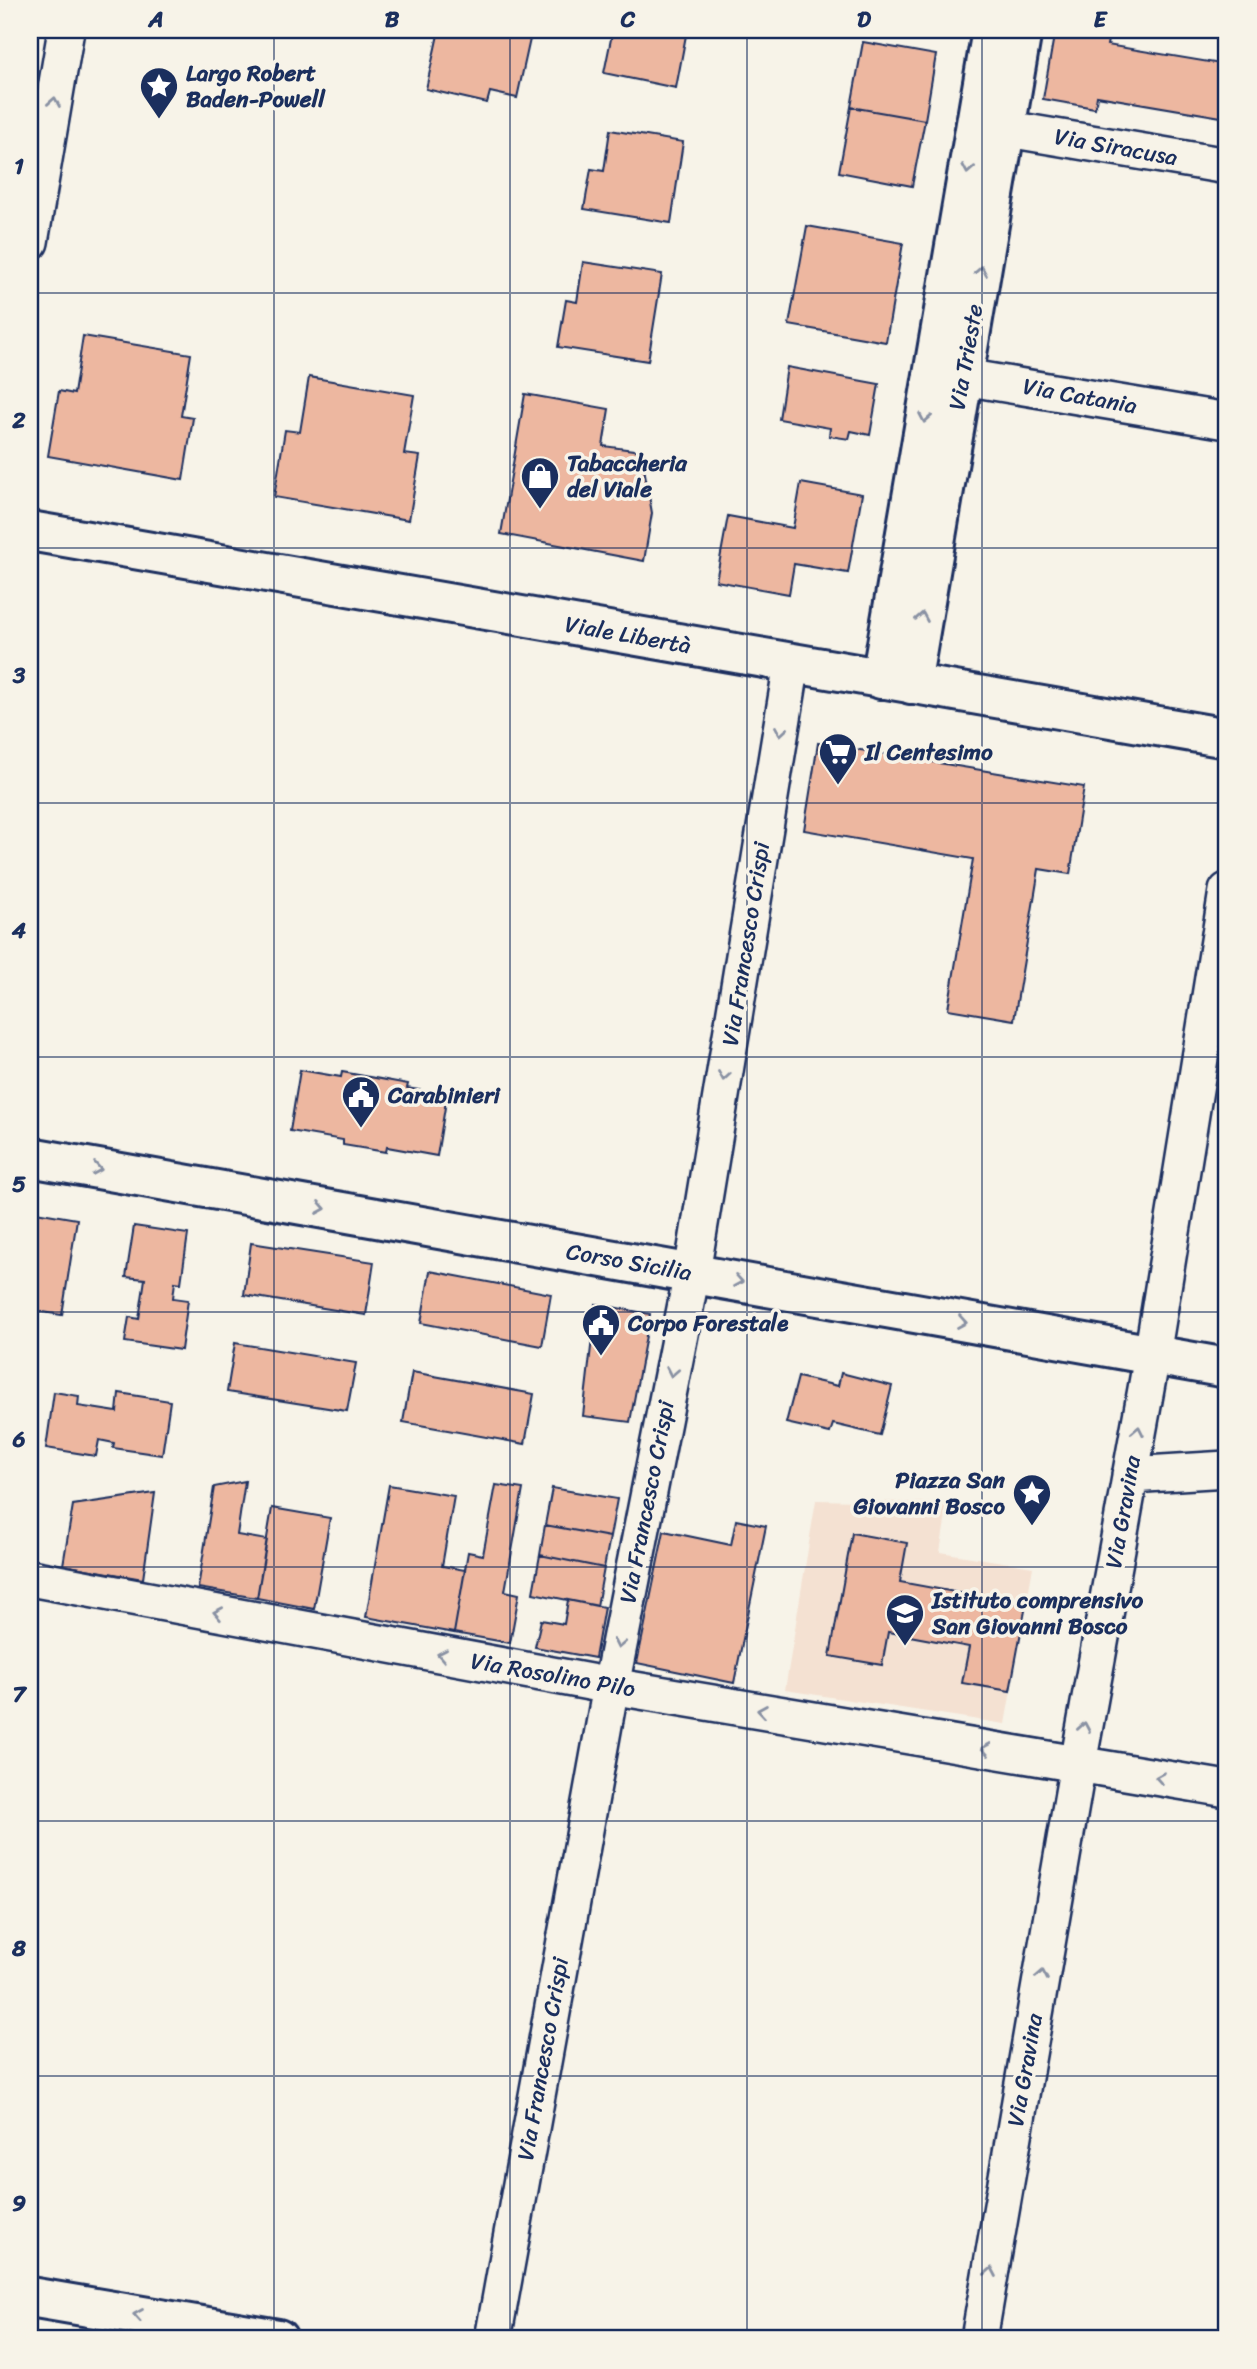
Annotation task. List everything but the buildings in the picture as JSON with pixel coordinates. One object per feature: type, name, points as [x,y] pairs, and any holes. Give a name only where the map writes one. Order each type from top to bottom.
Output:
[{"type":"street","points":[[30,242],[66,30]]},
{"type":"street","name":"Via Trieste","points":[[896,681],[990,126],[992,30]]},
{"type":"street","name":"Via Trieste","points":[[990,126],[1022,30]]},
{"type":"street","name":"Via Siracusa","points":[[990,126],[1227,166]]},
{"type":"street","name":"Via Catania","points":[[948,374],[1227,421]]},
{"type":"street","name":"Viale Libertà","points":[[30,531],[1227,738]]},
{"type":"street","name":"Via Francesco Crispi","points":[[493,2339],[611,1686],[692,1273],[792,663]]},
{"type":"street","name":"Via Gravina","points":[[979,2339],[1078,1764],[1152,1356],[1227,891]]},
{"type":"street","name":"Corso Sicilia","points":[[30,1157],[1227,1368]]},
{"type":"street","points":[[1130,1475],[1227,1469]]},
{"type":"street","name":"Via Rosolino Pilo","points":[[30,1578],[611,1686],[1227,1789]]},
{"type":"street","points":[[30,2297],[278,2339]]},
{"type":"shaded area","name":"Istituto comprensivo San Giovanni Bosco","points":[[816,1500],[948,1503],[940,1552],[1033,1567],[1005,1724],[785,1690]]},
{"type":"place","name":"Largo Robert Baden-Powell","points":[[159,120]]},
{"type":"place","name":"Tabaccheria del Viale","points":[[540,510]]},
{"type":"place","name":"Il Centesimo","points":[[838,786]]},
{"type":"place","name":"Carabinieri","points":[[361,1129]]},
{"type":"place","name":"Corpo Forestale","points":[[601,1357]]},
{"type":"place","name":"Piazza San Giovanni Bosco","points":[[1032,1527]]},
{"type":"place","name":"Istituto comprensivo San Giovanni Bosco","points":[[905,1647]]}]
